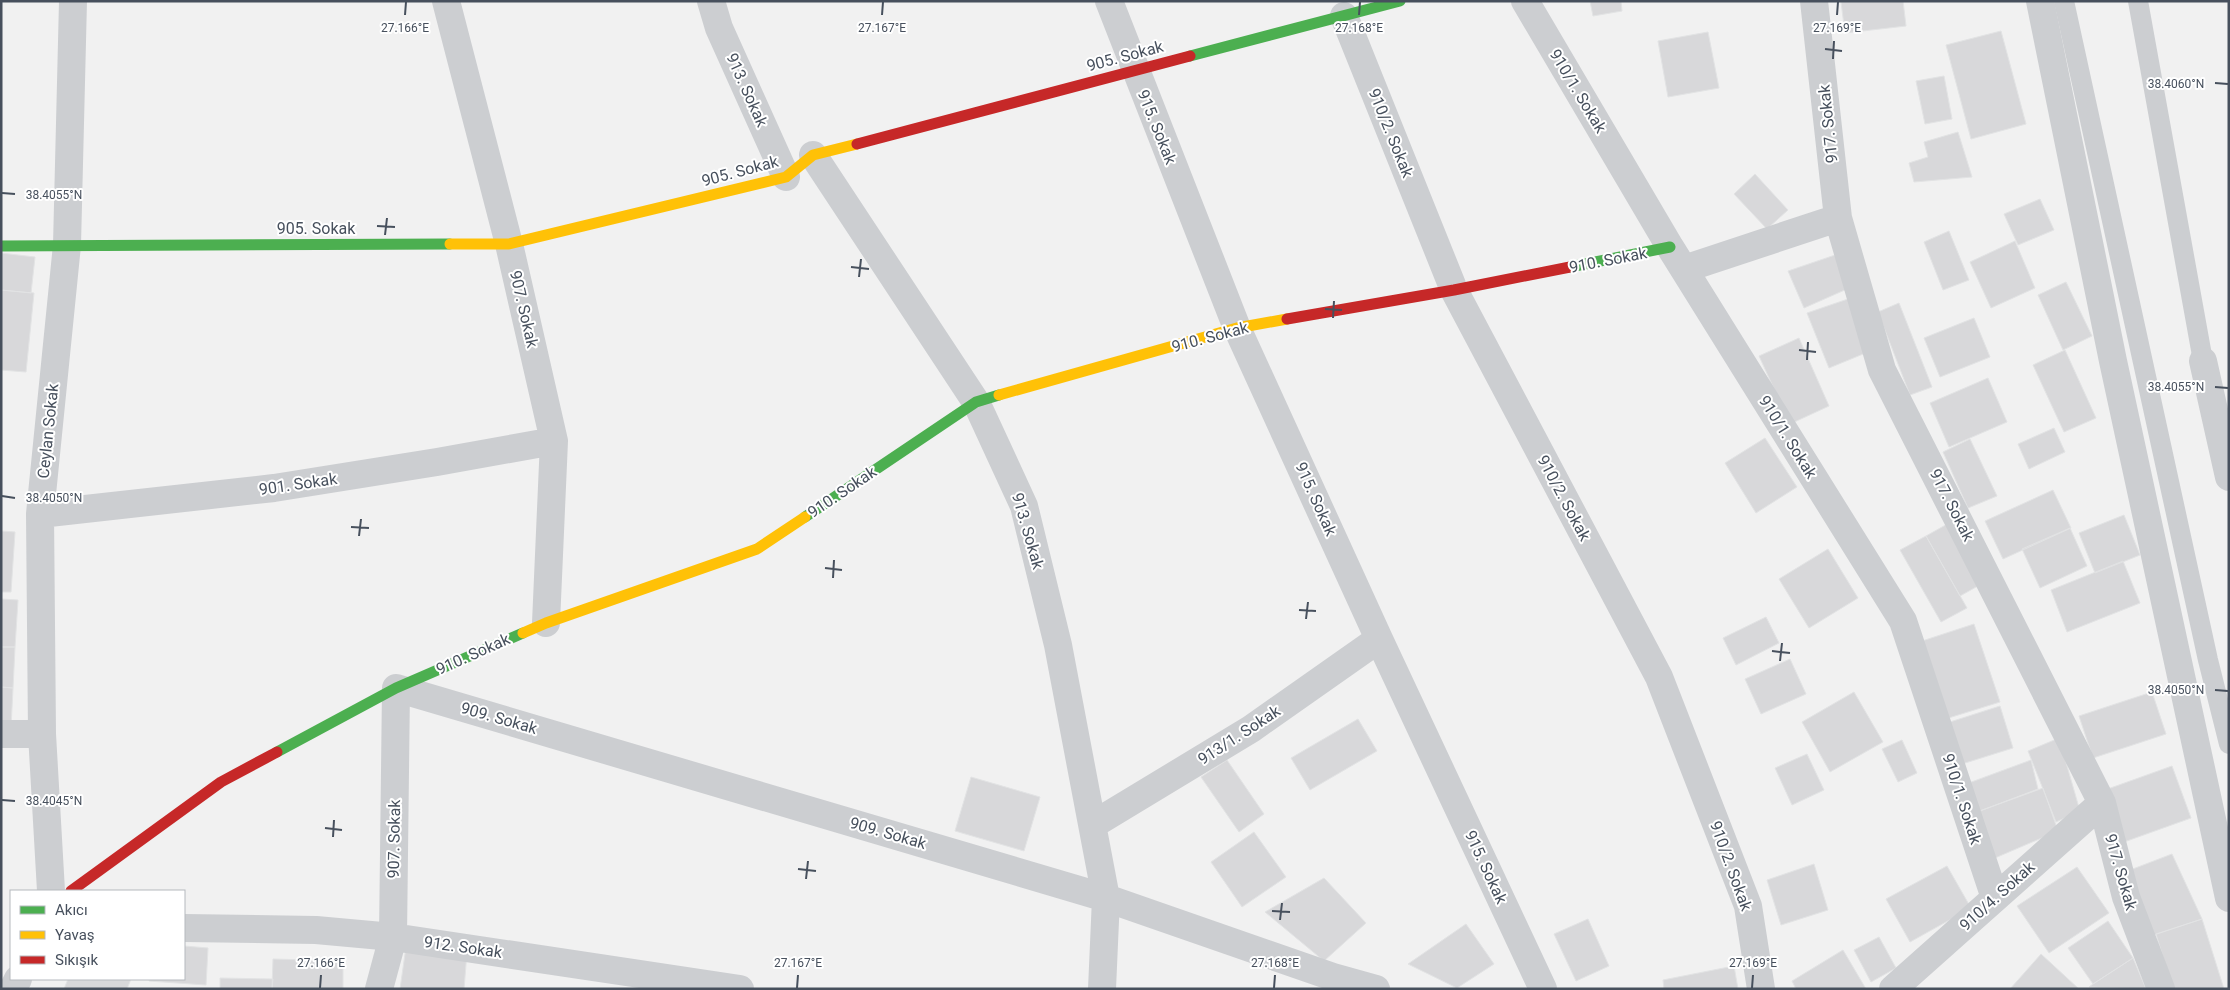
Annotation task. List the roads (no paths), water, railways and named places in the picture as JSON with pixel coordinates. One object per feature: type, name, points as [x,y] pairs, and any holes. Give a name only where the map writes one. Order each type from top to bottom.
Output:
[{"type":"street","name":"Ceylan Sokak","points":[[51,890],[42,734],[40,514],[67,245],[72,1]]},
{"type":"street","name":"907. Sokak","points":[[446,1],[509,244],[554,441],[546,623]]},
{"type":"street","name":"913. Sokak","points":[[712,1],[719,28],[786,177]]},
{"type":"street","name":"915. Sokak","points":[[1109,1],[1238,328],[1379,639],[1543,989]]},
{"type":"street","name":"905. Sokak","points":[[1,246],[509,244],[786,177],[813,156],[1400,1]]},
{"type":"street","name":"910/1. Sokak","points":[[1525,1],[1677,258],[1903,621],[1995,898]]},
{"type":"street","name":"917. Sokak","points":[[1814,1],[1838,218],[1882,370],[2102,803],[2126,897],[2161,989]]},
{"type":"street","points":[[2040,1],[2113,361],[2229,898]]},
{"type":"street","name":"910/2. Sokak","points":[[1344,16],[1454,290],[1659,677],[1748,906],[1761,989]]},
{"type":"street","name":"913. Sokak","points":[[813,156],[976,402],[1024,506],[1058,645],[1094,824],[1106,898],[1102,989]]},
{"type":"street","points":[[1677,258],[1838,218]]},
{"type":"street","name":"910. Sokak","points":[[71,890],[221,782],[396,688],[546,623],[758,549],[976,402],[1238,328],[1454,290],[1677,258]]},
{"type":"street","points":[[2203,361],[2229,477]]},
{"type":"street","name":"901. Sokak","points":[[40,514],[274,488],[554,441]]},
{"type":"street","name":"913/1. Sokak","points":[[1094,824],[1251,729],[1379,639]]},
{"type":"street","name":"907. Sokak","points":[[379,989],[393,936],[396,688]]},
{"type":"street","name":"909. Sokak","points":[[396,688],[1106,898],[1334,977],[1376,989]]},
{"type":"street","points":[[1,734],[42,734]]},
{"type":"street","name":"910/4. Sokak","points":[[1893,989],[2102,803]]},
{"type":"street","name":"912. Sokak","points":[[185,928],[316,930],[393,936],[740,989]]},
{"type":"lane","points":[[2064,1],[2208,660],[2229,744]]},
{"type":"lane","points":[[2138,1],[2203,361]]}]
